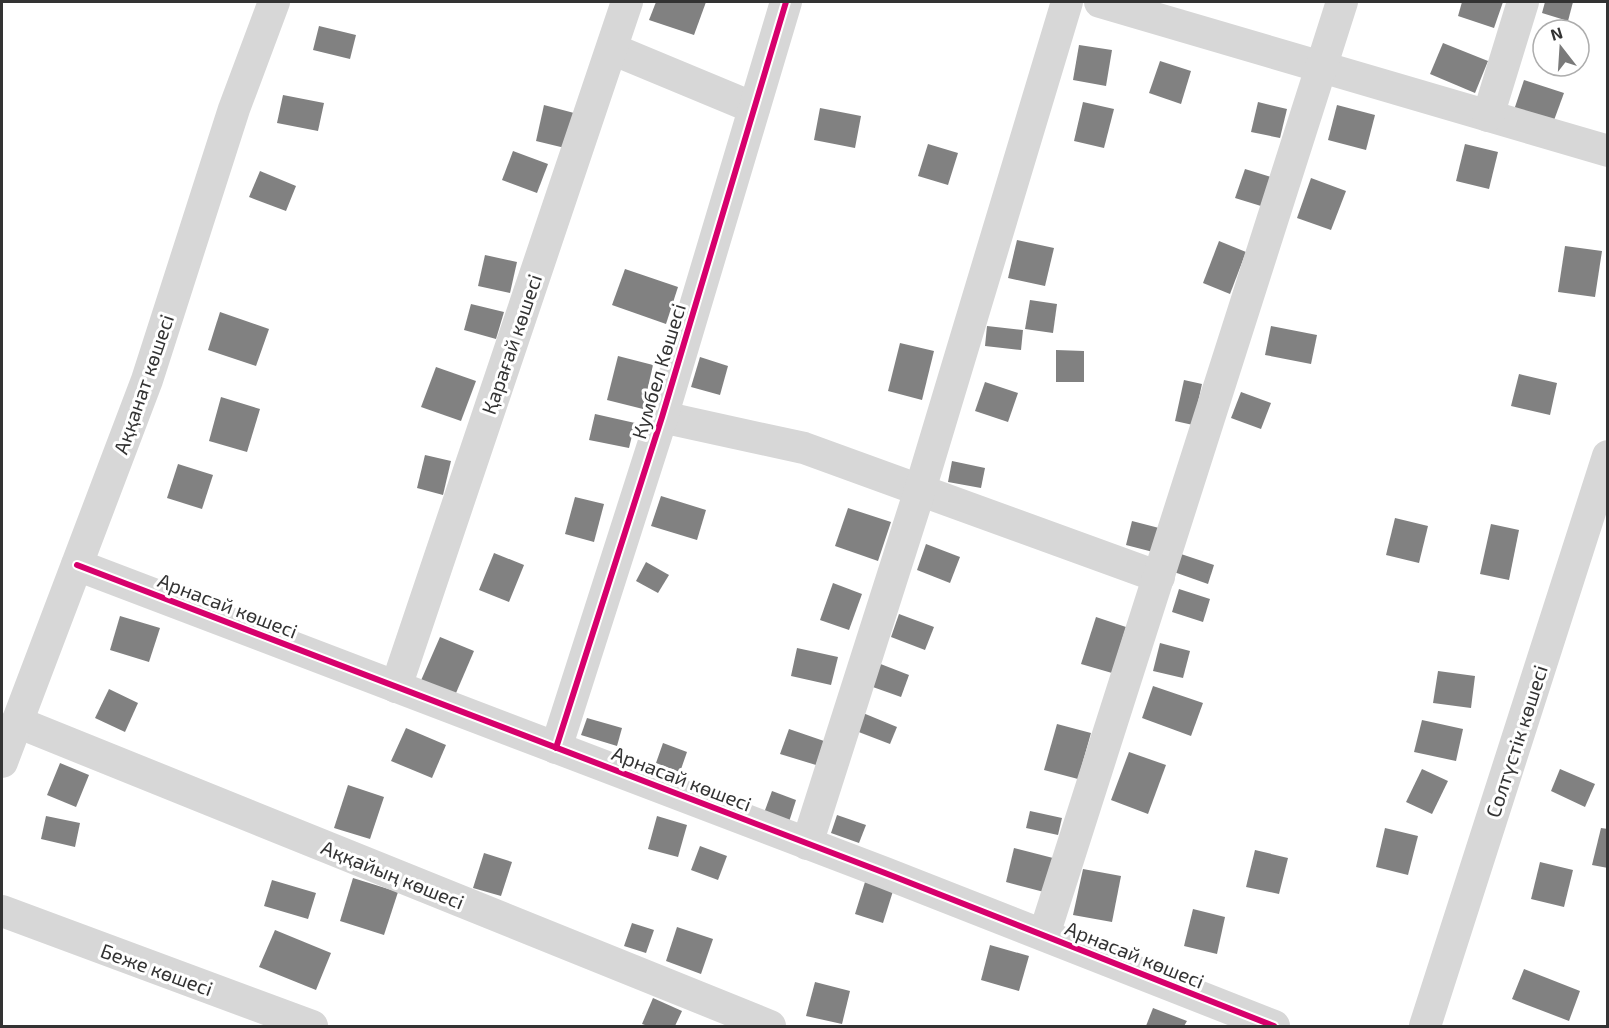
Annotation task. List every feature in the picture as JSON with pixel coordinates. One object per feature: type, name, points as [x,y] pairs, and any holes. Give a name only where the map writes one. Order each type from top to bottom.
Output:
[{"type":"street","name":"Аққанат көшесі","points":[[2,762],[147,380],[234,109],[274,2]]},
{"type":"street","name":"Қарағай көшесі","points":[[396,687],[627,2]]},
{"type":"street","name":"Кумбел Kөшесі","points":[[556,748],[662,417],[786,2]]},
{"type":"street","points":[[807,844],[920,490],[1067,2]]},
{"type":"street","points":[[1100,2],[1608,152]]},
{"type":"street","points":[[1044,936],[1342,2]]},
{"type":"street","points":[[1488,116],[1523,2]]},
{"type":"street","points":[[612,49],[754,108]]},
{"type":"street","points":[[662,417],[804,448],[1159,577]]},
{"type":"street","name":"Солтүстік көшесі","points":[[1425,1026],[1608,456]]},
{"type":"street","name":"Арнасай көшесі","points":[[76,565],[807,844],[1274,1026]]},
{"type":"street","name":"Аққайың көшесі","points":[[17,722],[770,1026]]},
{"type":"street","name":"Беже көшесі","points":[[2,911],[312,1026]]},
{"type":"building","points":[[656,2],[706,2],[694,35],[649,20]]},
{"type":"building","points":[[1462,2],[1503,2],[1494,28],[1458,16]]},
{"type":"building","points":[[1545,2],[1573,2],[1569,18],[1558,18],[1542,13]]},
{"type":"building","points":[[319,26],[356,35],[350,59],[313,50]]},
{"type":"building","points":[[1443,43],[1488,61],[1475,93],[1430,74]]},
{"type":"building","points":[[1079,45],[1112,50],[1106,86],[1073,80]]},
{"type":"building","points":[[1160,61],[1191,71],[1181,104],[1149,93]]},
{"type":"building","points":[[1524,80],[1564,93],[1553,123],[1514,110]]},
{"type":"building","points":[[283,95],[324,103],[318,131],[277,123]]},
{"type":"building","points":[[1083,102],[1114,109],[1104,148],[1074,141]]},
{"type":"building","points":[[1258,102],[1287,109],[1280,138],[1251,132]]},
{"type":"building","points":[[544,105],[574,113],[565,148],[536,141]]},
{"type":"building","points":[[1337,105],[1375,115],[1366,150],[1328,140]]},
{"type":"building","points":[[820,108],[861,116],[855,148],[814,140]]},
{"type":"building","points":[[928,144],[958,153],[948,185],[918,176]]},
{"type":"building","points":[[1465,144],[1498,152],[1489,189],[1456,181]]},
{"type":"building","points":[[513,151],[548,164],[537,193],[502,180]]},
{"type":"building","points":[[1245,169],[1271,177],[1261,206],[1235,198]]},
{"type":"building","points":[[260,171],[296,186],[286,211],[249,197]]},
{"type":"building","points":[[1311,178],[1346,191],[1331,230],[1297,218]]},
{"type":"building","points":[[1017,240],[1054,248],[1045,286],[1008,278]]},
{"type":"building","points":[[1219,241],[1246,252],[1230,294],[1203,283]]},
{"type":"building","points":[[1565,246],[1602,251],[1595,297],[1558,292]]},
{"type":"building","points":[[485,255],[517,262],[510,293],[478,286]]},
{"type":"building","points":[[625,269],[678,287],[666,324],[612,305]]},
{"type":"building","points":[[1030,300],[1057,304],[1053,333],[1025,329]]},
{"type":"building","points":[[471,304],[504,312],[496,339],[464,330]]},
{"type":"building","points":[[220,312],[269,329],[256,366],[208,350]]},
{"type":"building","points":[[987,326],[1023,330],[1021,350],[985,346]]},
{"type":"building","points":[[1271,326],[1317,335],[1311,364],[1265,355]]},
{"type":"building","points":[[900,343],[934,351],[922,400],[888,391]]},
{"type":"building","points":[[1056,350],[1084,351],[1084,382],[1056,382]]},
{"type":"building","points":[[618,356],[653,365],[643,409],[607,400]]},
{"type":"building","points":[[700,357],[728,366],[720,395],[691,387]]},
{"type":"building","points":[[436,367],[476,381],[461,421],[421,407]]},
{"type":"building","points":[[1519,374],[1557,383],[1550,415],[1511,406]]},
{"type":"building","points":[[1184,380],[1202,384],[1193,425],[1175,421]]},
{"type":"building","points":[[985,382],[1018,393],[1008,422],[975,411]]},
{"type":"building","points":[[1241,392],[1271,403],[1261,429],[1231,418]]},
{"type":"building","points":[[221,397],[260,409],[247,452],[209,441]]},
{"type":"building","points":[[595,414],[635,423],[629,448],[589,440]]},
{"type":"building","points":[[425,455],[451,461],[443,495],[417,488]]},
{"type":"building","points":[[952,461],[985,468],[981,488],[948,482]]},
{"type":"building","points":[[178,464],[213,475],[202,509],[167,498]]},
{"type":"building","points":[[661,496],[706,510],[697,540],[651,526]]},
{"type":"building","points":[[575,497],[604,504],[594,542],[565,534]]},
{"type":"building","points":[[848,508],[891,522],[878,561],[835,546]]},
{"type":"building","points":[[1395,518],[1428,526],[1419,563],[1386,555]]},
{"type":"building","points":[[1132,521],[1159,528],[1153,552],[1126,545]]},
{"type":"building","points":[[1491,524],[1519,530],[1509,580],[1480,574]]},
{"type":"building","points":[[926,544],[960,557],[950,583],[917,570]]},
{"type":"building","points":[[494,553],[524,565],[509,602],[479,590]]},
{"type":"building","points":[[1181,554],[1214,565],[1208,584],[1174,572]]},
{"type":"building","points":[[646,562],[669,575],[658,593],[636,581]]},
{"type":"building","points":[[833,583],[862,594],[849,630],[820,620]]},
{"type":"building","points":[[1179,589],[1210,599],[1203,622],[1172,612]]},
{"type":"building","points":[[899,614],[934,627],[925,650],[891,637]]},
{"type":"building","points":[[120,616],[160,628],[149,662],[110,650]]},
{"type":"building","points":[[1096,617],[1126,627],[1112,673],[1081,664]]},
{"type":"building","points":[[440,637],[474,651],[453,700],[419,685]]},
{"type":"building","points":[[1160,643],[1190,651],[1183,678],[1153,671]]},
{"type":"building","points":[[797,648],[838,657],[831,685],[791,676]]},
{"type":"building","points":[[878,663],[909,675],[901,697],[870,686]]},
{"type":"building","points":[[1438,671],[1475,676],[1471,708],[1433,703]]},
{"type":"building","points":[[1153,686],[1203,703],[1191,736],[1142,718]]},
{"type":"building","points":[[109,689],[138,703],[125,732],[95,718]]},
{"type":"building","points":[[863,713],[897,727],[890,744],[856,731]]},
{"type":"building","points":[[587,718],[622,728],[617,746],[581,735]]},
{"type":"building","points":[[1422,720],[1463,729],[1456,761],[1414,752]]},
{"type":"building","points":[[1057,724],[1091,733],[1078,779],[1044,770]]},
{"type":"building","points":[[406,728],[446,745],[432,778],[391,761]]},
{"type":"building","points":[[789,729],[824,741],[816,765],[780,754]]},
{"type":"building","points":[[663,743],[687,752],[680,772],[656,763]]},
{"type":"building","points":[[1129,752],[1166,765],[1148,814],[1111,800]]},
{"type":"building","points":[[60,763],[89,775],[76,807],[47,795]]},
{"type":"building","points":[[1422,769],[1448,781],[1432,814],[1406,802]]},
{"type":"building","points":[[1560,769],[1595,784],[1585,807],[1551,791]]},
{"type":"building","points":[[348,785],[384,797],[370,839],[334,828]]},
{"type":"building","points":[[772,791],[796,800],[789,822],[764,813]]},
{"type":"building","points":[[1030,811],[1062,818],[1058,835],[1026,828]]},
{"type":"building","points":[[837,815],[866,825],[859,843],[831,833]]},
{"type":"building","points":[[46,816],[80,823],[75,847],[41,839]]},
{"type":"building","points":[[657,816],[687,825],[678,857],[648,849]]},
{"type":"building","points":[[1385,828],[1418,836],[1408,875],[1376,867]]},
{"type":"building","points":[[1601,828],[1608,829],[1608,868],[1592,865]]},
{"type":"building","points":[[700,846],[727,856],[718,880],[691,870]]},
{"type":"building","points":[[1014,848],[1053,858],[1044,892],[1006,882]]},
{"type":"building","points":[[1255,850],[1288,858],[1279,894],[1246,887]]},
{"type":"building","points":[[484,853],[512,862],[501,896],[473,888]]},
{"type":"building","points":[[1540,862],[1573,870],[1564,907],[1531,899]]},
{"type":"building","points":[[1083,869],[1121,876],[1112,922],[1073,915]]},
{"type":"building","points":[[353,878],[398,892],[384,935],[340,921]]},
{"type":"building","points":[[272,880],[316,893],[308,919],[264,906]]},
{"type":"building","points":[[865,882],[893,891],[883,923],[855,914]]},
{"type":"building","points":[[1193,909],[1225,917],[1217,954],[1184,946]]},
{"type":"building","points":[[632,923],[654,930],[646,953],[624,946]]},
{"type":"building","points":[[677,927],[713,939],[701,974],[666,961]]},
{"type":"building","points":[[275,930],[331,953],[316,990],[259,967]]},
{"type":"building","points":[[990,945],[1029,956],[1019,991],[981,980]]},
{"type":"building","points":[[1524,969],[1580,991],[1569,1021],[1512,999]]},
{"type":"building","points":[[815,982],[850,991],[842,1024],[806,1016]]},
{"type":"building","points":[[653,998],[682,1011],[675,1026],[642,1024]]},
{"type":"building","points":[[1153,1008],[1187,1021],[1184,1026],[1146,1026]]},
{"type":"cycle path","points":[[556,748],[662,417],[786,2]]},
{"type":"cycle path","points":[[77,565],[885,873],[1274,1026]]}]
